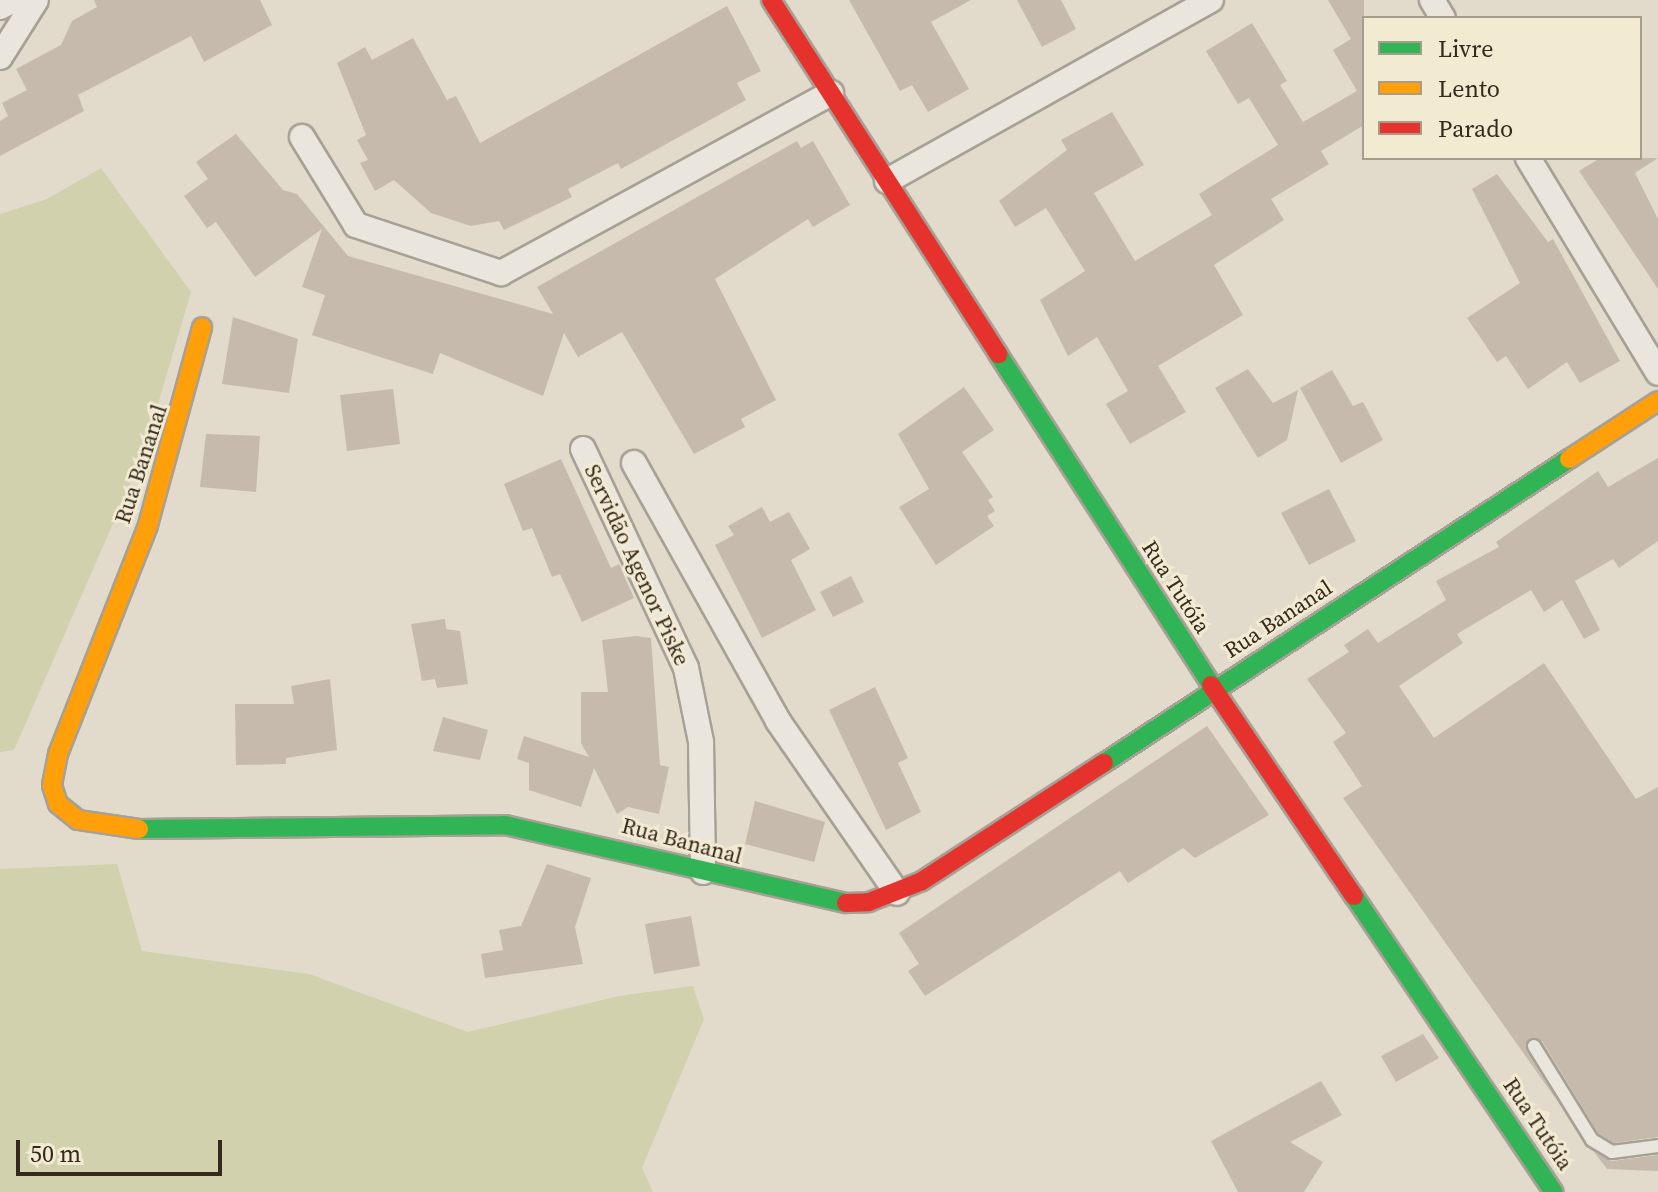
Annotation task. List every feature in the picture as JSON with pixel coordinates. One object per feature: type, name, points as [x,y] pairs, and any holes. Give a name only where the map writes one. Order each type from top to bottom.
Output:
[{"type":"street","points":[[0,7],[14,0]]},
{"type":"street","points":[[0,57],[36,0]]},
{"type":"street","name":"Rua Tutóia","points":[[771,0],[1214,690],[1554,1192]]},
{"type":"street","points":[[887,181],[1211,0]]},
{"type":"street","points":[[302,137],[356,225],[501,273],[831,93]]},
{"type":"street","points":[[1529,160],[1658,373]]},
{"type":"street","name":"Rua Bananal","points":[[202,327],[153,512],[58,754],[52,785],[58,804],[78,820],[141,829],[505,825],[841,903],[897,893],[1658,401]]},
{"type":"street","name":"Servidão Agenor Piske","points":[[583,449],[686,668],[701,742],[703,872]]},
{"type":"street","points":[[634,463],[778,721],[897,893]]},
{"type":"lane","points":[[1534,1046],[1592,1140],[1612,1152],[1658,1146]]},
{"type":"green space","points":[[101,168],[191,292],[143,455],[14,750],[0,752],[0,214],[47,199]]},
{"type":"green space","points":[[117,864],[142,951],[309,974],[468,1032],[619,996],[693,986],[704,1019],[642,1168],[653,1192],[0,1192],[0,869]]},
{"type":"building","points":[[94,0],[260,0],[272,25],[204,62],[191,36],[78,95],[84,111],[0,156],[0,121],[8,116],[2,103],[27,90],[16,69],[61,45],[72,21],[97,7]]},
{"type":"building","points":[[849,0],[971,0],[931,22],[969,89],[928,112],[912,85],[900,91]]},
{"type":"building","points":[[1017,0],[1061,0],[1076,29],[1042,47]]},
{"type":"building","points":[[1328,0],[1364,0],[1362,126],[1321,151],[1329,164],[1271,199],[1284,220],[1214,265],[1243,315],[1158,366],[1186,412],[1130,444],[1106,404],[1128,391],[1097,337],[1068,356],[1040,300],[1085,271],[1046,208],[1015,227],[999,201],[1067,150],[1061,140],[1112,112],[1144,165],[1094,193],[1135,261],[1212,215],[1199,194],[1278,145],[1249,98],[1238,104],[1206,51],[1252,23],[1287,81],[1280,85],[1303,122],[1357,91],[1333,50],[1351,39]]},
{"type":"building","points":[[727,6],[761,71],[737,83],[746,100],[621,169],[618,163],[568,189],[572,197],[504,230],[499,221],[471,226],[431,213],[394,180],[375,191],[360,163],[368,160],[357,140],[366,135],[337,63],[365,47],[372,60],[413,38],[447,100],[456,96],[480,143]]},
{"type":"building","points":[[236,134],[283,190],[297,194],[348,256],[553,314],[537,287],[797,141],[801,148],[813,141],[850,205],[813,227],[808,219],[715,279],[776,400],[741,419],[745,427],[694,454],[622,332],[578,357],[564,333],[543,396],[440,353],[433,374],[312,335],[325,295],[302,287],[322,229],[255,277],[216,222],[207,228],[184,196],[208,179],[196,162]]},
{"type":"building","points":[[1658,158],[1635,173],[1658,219],[1658,289],[1579,171],[1597,160]]},
{"type":"building","points":[[1497,174],[1548,242],[1553,239],[1620,361],[1580,383],[1567,362],[1528,389],[1506,356],[1497,362],[1467,318],[1520,283],[1472,189]]},
{"type":"building","points":[[233,317],[298,339],[289,393],[222,384]]},
{"type":"building","points":[[1248,369],[1273,403],[1298,390],[1287,440],[1258,458],[1215,388]]},
{"type":"building","points":[[1332,370],[1353,406],[1363,402],[1383,440],[1341,463],[1300,388]]},
{"type":"building","points":[[964,387],[994,430],[962,452],[993,497],[988,500],[995,511],[987,516],[994,526],[936,565],[899,507],[929,489],[898,434]]},
{"type":"building","points":[[393,389],[400,444],[347,451],[340,395]]},
{"type":"building","points":[[206,434],[260,436],[256,492],[200,487]]},
{"type":"building","points":[[1658,458],[1658,541],[1619,568],[1613,559],[1575,581],[1600,630],[1584,639],[1562,600],[1544,612],[1531,590],[1457,634],[1463,643],[1399,686],[1434,738],[1544,663],[1636,799],[1658,787],[1658,1137],[1614,1143],[1598,1133],[1542,1041],[1530,1038],[1526,1050],[1558,1102],[1343,798],[1362,786],[1333,742],[1346,733],[1307,679],[1349,652],[1344,645],[1368,629],[1378,643],[1446,600],[1436,581],[1499,547],[1496,542],[1598,471],[1608,487]]},
{"type":"building","points":[[561,459],[611,568],[619,564],[634,598],[582,622],[560,574],[552,577],[532,528],[523,531],[504,484]]},
{"type":"building","points":[[1329,489],[1356,541],[1309,565],[1281,513]]},
{"type":"building","points":[[762,507],[770,522],[789,512],[810,549],[791,560],[816,610],[762,638],[715,545],[734,535],[728,526]]},
{"type":"building","points":[[851,576],[864,602],[833,617],[820,592]]},
{"type":"building","points":[[445,619],[446,629],[460,631],[468,684],[437,688],[435,679],[422,681],[411,624]]},
{"type":"building","points":[[636,636],[651,638],[660,765],[669,767],[659,814],[628,807],[617,814],[594,768],[581,807],[529,790],[529,763],[517,759],[524,736],[589,757],[581,743],[581,692],[608,692],[602,640]]},
{"type":"building","points":[[330,679],[337,750],[286,758],[286,764],[236,765],[235,704],[294,704],[291,686]]},
{"type":"building","points":[[875,687],[908,758],[898,763],[921,812],[886,830],[829,710]]},
{"type":"building","points":[[443,717],[488,730],[480,760],[433,751]]},
{"type":"building","points":[[1207,726],[1269,815],[1195,858],[1183,848],[1128,883],[1120,871],[925,996],[908,971],[919,964],[899,933]]},
{"type":"building","points":[[755,801],[825,822],[814,862],[745,844]]},
{"type":"building","points":[[547,864],[591,878],[575,927],[583,964],[485,978],[481,954],[503,950],[499,930],[521,926]]},
{"type":"building","points":[[691,916],[700,966],[654,974],[645,924]]},
{"type":"building","points":[[1423,1034],[1439,1058],[1396,1082],[1381,1056]]},
{"type":"building","points":[[1321,1081],[1342,1115],[1290,1142],[1323,1162],[1304,1192],[1238,1192],[1211,1141]]},
{"type":"building","points":[[1594,1152],[1612,1161],[1658,1155],[1658,1171],[1607,1169]]},
{"type":"traffic: fast","points":[[998,354],[1211,685]]},
{"type":"traffic: fast","points":[[1104,763],[1569,459]]},
{"type":"traffic: fast","points":[[139,829],[505,825],[846,903]]},
{"type":"traffic: fast","points":[[1354,896],[1554,1192]]},
{"type":"traffic: slow","points":[[139,829],[78,820],[58,804],[52,785],[58,754],[148,525],[202,327]]},
{"type":"traffic: slow","points":[[1569,459],[1658,401]]},
{"type":"traffic: jam","points":[[771,0],[998,354]]},
{"type":"traffic: jam","points":[[1211,685],[1354,896]]},
{"type":"traffic: jam","points":[[846,903],[869,902],[922,881],[1104,763]]}]
